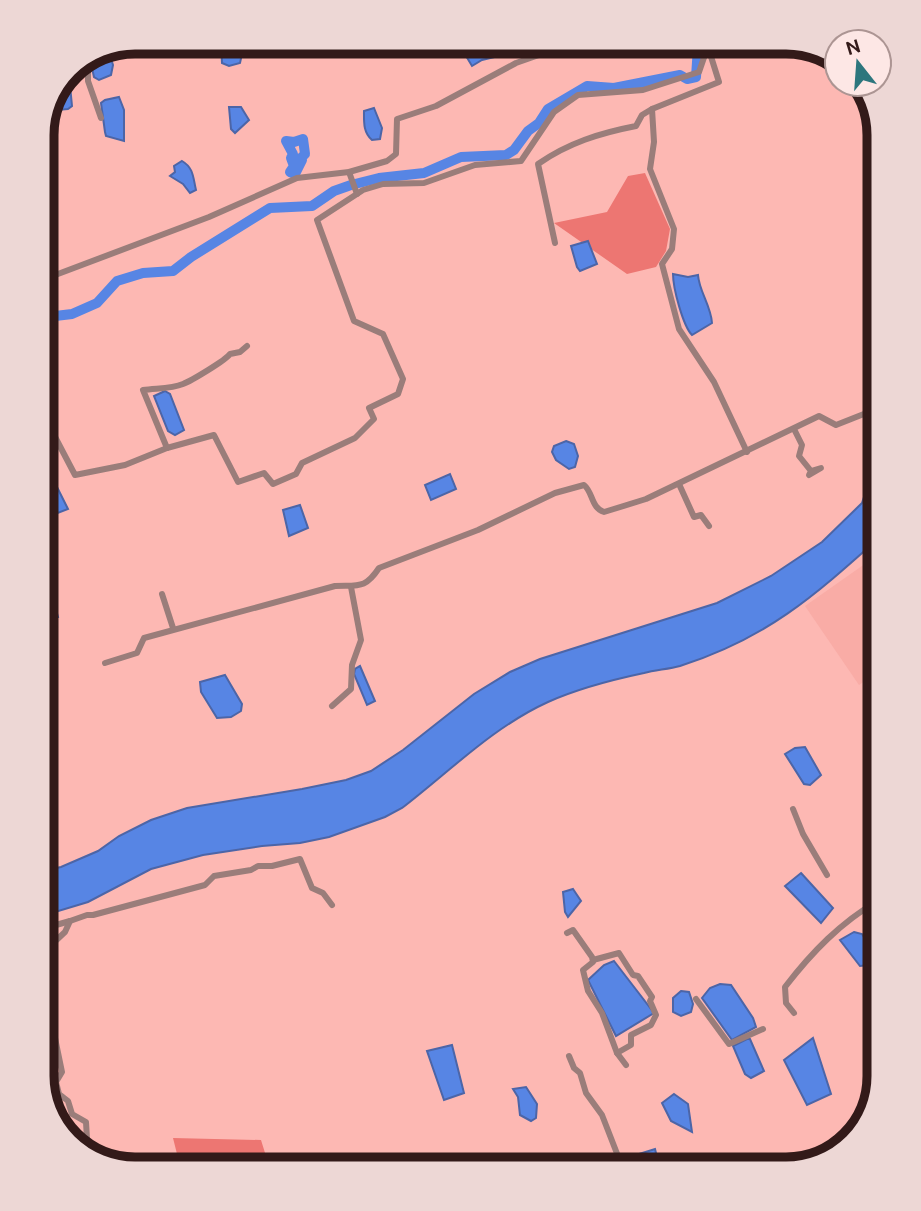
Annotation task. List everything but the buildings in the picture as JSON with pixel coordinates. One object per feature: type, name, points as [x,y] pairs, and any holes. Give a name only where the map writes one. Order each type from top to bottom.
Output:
[{"type":"street","points":[[54,275],[209,217],[297,178],[349,172],[387,162],[396,154],[397,119],[436,106],[516,63],[542,54]]},
{"type":"street","points":[[54,435],[75,475],[125,465],[167,448],[214,435],[239,482],[264,472],[273,484],[296,474],[302,463],[355,438],[374,419],[369,408],[398,394],[403,379],[383,334],[354,321],[317,220],[356,192],[383,184],[424,183],[475,165],[521,161],[554,112],[578,94],[643,90],[699,72],[704,54]]},
{"type":"street","points":[[555,243],[538,164],[557,151],[599,133],[636,126],[642,115],[652,109],[719,82],[710,54]]},
{"type":"street","points":[[88,70],[88,81],[101,118]]},
{"type":"street","points":[[652,109],[654,142],[650,169],[674,229],[672,249],[662,264],[679,329],[714,382],[747,452]]},
{"type":"street","points":[[349,172],[356,192]]},
{"type":"street","points":[[167,448],[143,390],[183,384],[247,346]]},
{"type":"street","points":[[105,663],[137,653],[144,638],[173,628],[335,586],[351,587],[370,580],[379,568],[478,530],[555,493],[584,485],[598,510],[604,512],[646,499],[819,416],[836,425],[867,415]]},
{"type":"street","points":[[793,429],[802,445],[799,456],[811,471]]},
{"type":"street","points":[[679,484],[694,517],[701,516],[709,526]]},
{"type":"street","points":[[332,706],[351,689],[352,665],[361,640],[351,587]]},
{"type":"street","points":[[162,594],[173,628]]},
{"type":"street","points":[[793,809],[807,844],[827,875]]},
{"type":"street","points":[[54,926],[205,884],[214,876],[300,859],[312,888],[323,893],[332,905]]},
{"type":"street","points":[[794,1013],[786,1003],[785,987],[809,956],[833,933],[867,909]]},
{"type":"street","points":[[54,942],[65,932],[70,921]]},
{"type":"street","points":[[567,933],[573,930],[593,960]]},
{"type":"street","points":[[617,1053],[631,1045],[631,1035],[651,1025],[656,1015],[650,1001],[652,997],[619,953],[593,960],[583,970],[588,992],[602,1013],[617,1053],[626,1065]]},
{"type":"street","points":[[696,999],[729,1044],[763,1029]]},
{"type":"street","points":[[54,1011],[54,1032],[62,1072],[56,1082],[59,1094],[68,1101],[72,1114],[86,1122],[87,1141]]},
{"type":"street","points":[[569,1056],[580,1073],[586,1093],[602,1115],[618,1157]]},
{"type":"shaded area","points":[[645,173],[670,229],[666,251],[656,267],[627,274],[554,223],[607,212],[628,176]]},
{"type":"shaded area","points":[[867,562],[867,680],[859,685],[805,606]]},
{"type":"shaded area","points":[[173,1138],[261,1140],[266,1157],[178,1157]]},
{"type":"water","points":[[222,54],[242,54],[240,63],[229,66],[222,63]]},
{"type":"water","points":[[465,54],[496,54],[495,57],[472,66]]},
{"type":"water","points":[[111,58],[111,75],[99,80],[94,77],[92,67]]},
{"type":"water","points":[[70,87],[72,106],[58,110]]},
{"type":"water","points":[[119,97],[124,110],[124,141],[106,136],[101,103]]},
{"type":"water","points":[[229,107],[241,107],[249,120],[235,133],[231,129]]},
{"type":"water","points":[[374,108],[382,128],[380,139],[372,140],[364,123],[364,111]]},
{"type":"water","points":[[182,161],[189,167],[193,177],[196,190],[190,193],[183,184],[170,176],[175,172],[174,166]]},
{"type":"water","points":[[588,241],[597,264],[580,271],[571,246]]},
{"type":"water","points":[[673,274],[688,277],[698,275],[710,311],[712,323],[692,335],[679,306]]},
{"type":"water","points":[[165,391],[170,394],[184,430],[175,435],[168,431],[154,396]]},
{"type":"water","points":[[566,441],[574,444],[578,456],[575,467],[569,469],[556,460],[552,452],[554,446]]},
{"type":"water","points":[[450,474],[456,489],[431,500],[425,485]]},
{"type":"water","points":[[57,487],[68,509],[54,514],[54,488]]},
{"type":"water","points":[[867,488],[867,548],[787,614],[739,642],[680,666],[607,682],[548,702],[490,737],[402,808],[385,817],[329,837],[203,855],[151,869],[88,902],[54,912],[54,868],[98,851],[119,836],[151,820],[187,808],[302,789],[346,780],[371,771],[403,750],[474,694],[510,672],[540,659],[717,603],[771,576],[822,542],[862,503]]},
{"type":"water","points":[[300,505],[308,528],[289,536],[283,510]]},
{"type":"water","points":[[54,602],[58,617],[54,618]]},
{"type":"water","points":[[360,666],[375,701],[367,705],[354,674],[355,669]]},
{"type":"water","points":[[225,675],[242,704],[241,711],[231,717],[217,718],[201,692],[200,682]]},
{"type":"water","points":[[805,747],[821,775],[810,785],[804,784],[785,754],[795,748]]},
{"type":"water","points":[[801,873],[833,908],[821,923],[785,886]]},
{"type":"water","points":[[573,889],[581,901],[568,917],[563,892]]},
{"type":"water","points":[[854,932],[862,934],[867,942],[867,965],[860,966],[840,940]]},
{"type":"water","points":[[614,961],[654,1013],[616,1036],[588,980],[604,965]]},
{"type":"water","points":[[720,984],[731,985],[756,1027],[732,1040],[702,998],[710,988]]},
{"type":"water","points":[[681,991],[689,992],[693,1004],[691,1012],[681,1016],[673,1012],[673,998]]},
{"type":"water","points":[[813,1038],[831,1094],[807,1105],[784,1060]]},
{"type":"water","points":[[750,1039],[764,1071],[751,1078],[745,1074],[733,1046]]},
{"type":"water","points":[[452,1045],[464,1093],[444,1100],[427,1051]]},
{"type":"water","points":[[526,1087],[537,1104],[536,1118],[531,1121],[520,1115],[518,1097],[513,1089]]},
{"type":"water","points":[[674,1094],[688,1104],[692,1132],[671,1121],[662,1103]]},
{"type":"water","points":[[655,1149],[657,1157],[639,1157],[639,1154]]},
{"type":"waterway","points":[[54,316],[72,314],[97,303],[117,281],[143,273],[173,271],[270,208],[312,206],[334,191],[351,185],[379,178],[424,173],[461,157],[506,155],[539,123],[548,109],[587,86],[614,88],[680,75],[687,79],[696,77],[698,54]]},
{"type":"waterway","points":[[303,139],[305,154],[300,159],[302,160],[295,174],[290,172],[294,166],[291,158],[293,154],[286,141],[303,139]]}]
